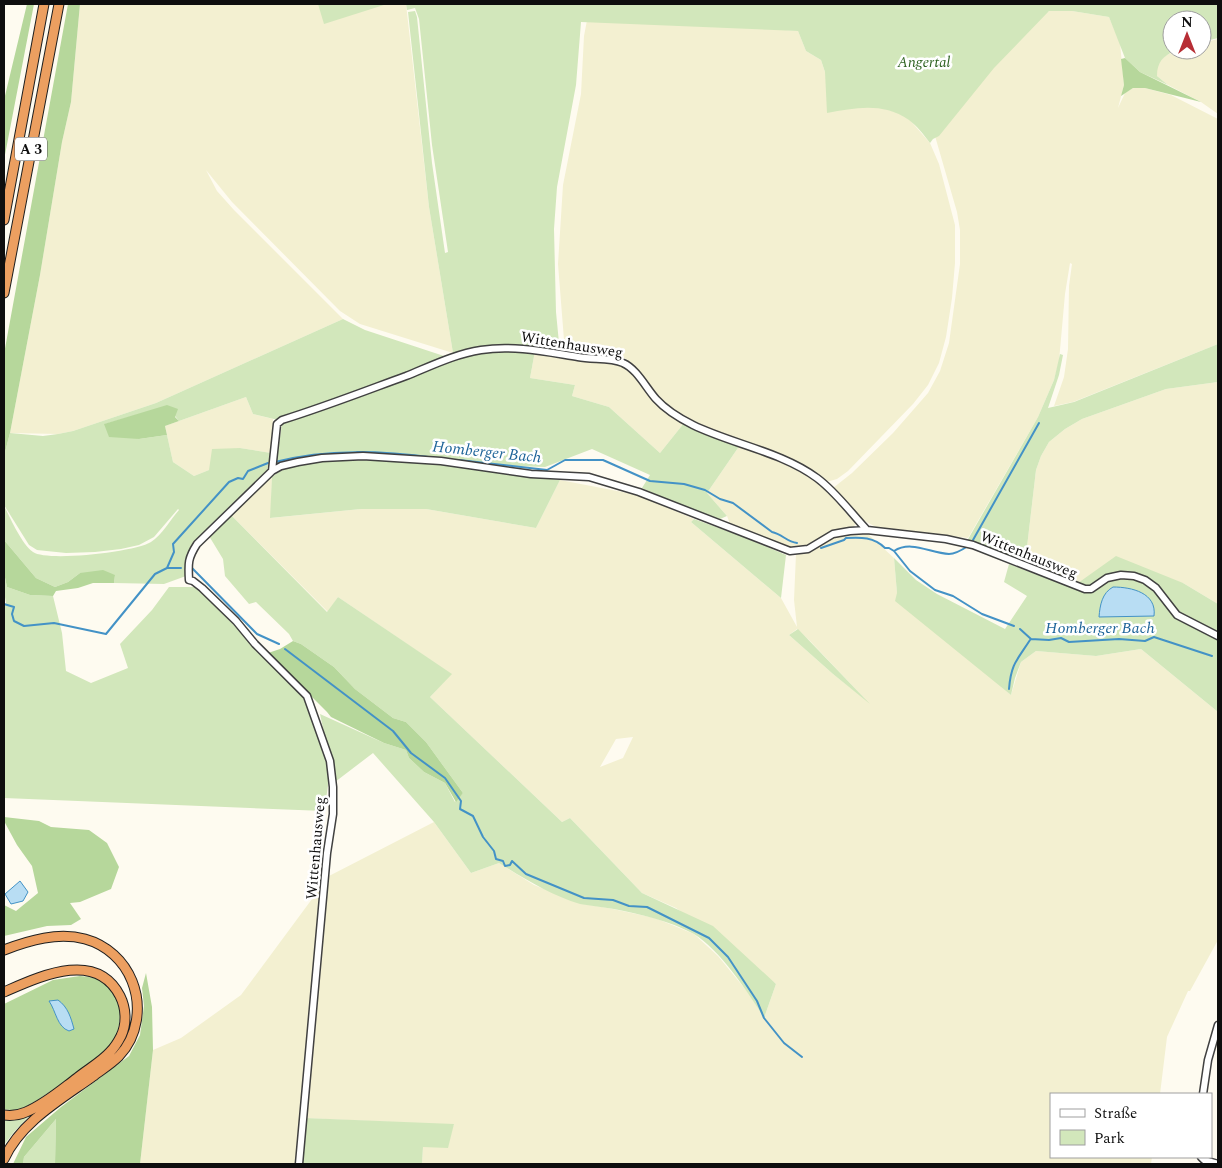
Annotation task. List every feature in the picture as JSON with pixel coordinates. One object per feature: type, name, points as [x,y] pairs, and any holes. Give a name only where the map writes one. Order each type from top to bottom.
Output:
[{"type":"highway","name":"A 3","points":[[4,220],[44,4]]},
{"type":"highway","name":"A 3","points":[[4,293],[59,4]]},
{"type":"highway","points":[[4,950],[30,941],[53,936],[71,937],[93,942],[114,955],[124,966],[135,988],[138,1006],[133,1033],[120,1055],[22,1131],[15,1139],[4,1159]]},
{"type":"highway","points":[[4,992],[54,973],[70,970],[88,970],[101,976],[113,985],[121,997],[125,1013],[121,1037],[116,1046],[104,1058],[41,1104],[25,1113],[4,1114]]},
{"type":"street","name":"Wittenhausweg","points":[[272,471],[277,424],[282,420],[362,393],[460,354],[481,350],[522,348],[626,364],[657,400],[676,417],[704,430],[752,447],[815,477],[830,489],[866,530]]},
{"type":"street","name":"Wittenhausweg","points":[[299,1164],[333,814],[333,787],[330,761],[308,696],[255,644],[236,621],[202,588],[189,580],[188,569],[188,557],[197,544],[272,471],[282,466],[322,458],[363,456],[441,461],[531,474],[589,477],[639,492],[790,552],[808,549],[833,534],[866,530],[973,545],[1085,589],[1091,588],[1107,578],[1120,575],[1134,576],[1145,580],[1156,588],[1177,615],[1206,628],[1218,636]]},
{"type":"street","points":[[1203,1093],[1208,1060],[1218,1025]]},
{"type":"street","points":[[1202,1160],[1218,1164]]},
{"type":"shaded area","points":[[80,4],[406,4],[429,207],[453,353],[360,324],[340,311],[232,202],[206,170],[217,191],[234,210],[343,319],[156,403],[73,431],[58,434],[10,433],[40,275],[62,142],[71,102]]},
{"type":"shaded area","points":[[1049,11],[1072,11],[1109,17],[1120,43],[1124,85],[1118,108],[1125,93],[1133,88],[1145,88],[1171,95],[1218,119],[1218,344],[1073,402],[1054,406],[1064,377],[1068,349],[1069,286],[1072,264],[1070,263],[1065,294],[1059,361],[1054,380],[1038,417],[968,538],[876,527],[861,519],[833,488],[852,473],[893,433],[928,393],[940,371],[949,343],[960,264],[960,230],[957,212],[935,136],[1032,21]]},
{"type":"shaded area","points":[[588,15],[798,31],[806,51],[821,60],[825,72],[854,108],[874,106],[896,112],[909,119],[930,143],[939,164],[955,225],[955,263],[952,298],[946,337],[939,363],[928,385],[913,404],[848,471],[837,479],[825,481],[679,416],[661,401],[629,361],[624,358],[570,354],[564,340],[558,264],[563,185],[581,94],[584,36]]},
{"type":"shaded area","points":[[1218,39],[1218,114],[1201,102],[1168,85],[1157,76],[1157,65],[1162,59],[1212,60],[1212,40]]},
{"type":"shaded area","points":[[535,351],[617,363],[628,368],[684,423],[660,453],[609,407],[572,396],[575,385],[530,378]]},
{"type":"shaded area","points":[[1218,382],[1218,604],[1183,583],[1074,584],[1025,564],[1036,470],[1049,442],[1065,429],[1082,419],[1166,389]]},
{"type":"shaded area","points":[[246,397],[253,414],[273,419],[271,453],[240,448],[209,470],[194,476],[173,462],[165,426]]},
{"type":"shaded area","points":[[740,445],[818,481],[856,524],[852,528],[832,530],[810,544],[798,548],[778,545],[730,524],[727,516],[707,493]]},
{"type":"shaded area","points":[[272,477],[271,518],[361,509],[426,509],[536,528],[560,480],[638,495],[694,519],[691,522],[781,598],[797,627],[794,600],[796,554],[812,550],[835,536],[868,534],[894,558],[897,593],[1011,695],[1021,662],[1036,651],[1096,656],[1141,649],[1218,712],[1218,940],[1190,991],[1188,991],[1167,1037],[1160,1093],[1050,1093],[1050,1158],[1152,1158],[1151,1164],[422,1164],[423,1147],[454,1125],[305,1118],[300,1164],[140,1164],[153,1050],[181,1038],[241,995],[329,876],[434,822],[471,873],[499,863],[534,885],[579,903],[655,918],[694,934],[718,956],[750,995],[764,1018],[776,984],[676,908],[642,893],[570,818],[562,822],[430,697],[451,674],[338,597],[328,612],[231,515]],"holes":[[[797,629],[866,700],[789,635]],[[633,737],[623,758],[600,767],[616,739]]]},
{"type":"green space","points":[[27,4],[34,4],[4,160],[4,100]]},
{"type":"green space","points":[[68,4],[80,4],[71,102],[62,142],[40,275],[4,456],[4,354]]},
{"type":"green space","points":[[318,4],[387,4],[324,24]]},
{"type":"green space","name":"Angertal","points":[[406,4],[1218,4],[1218,38],[1212,40],[1212,10],[1162,10],[1162,60],[1158,67],[1157,76],[1168,85],[1140,72],[1125,58],[1109,17],[1072,11],[1049,11],[994,68],[939,136],[930,143],[909,120],[889,111],[859,108],[827,113],[825,72],[821,60],[806,51],[798,31],[581,22],[576,85],[557,187],[554,229],[556,312],[559,343],[562,353],[514,347],[455,354],[453,353],[429,207],[408,12],[415,11],[417,17],[432,163],[445,253],[448,252],[432,145],[419,19],[415,8],[407,10]]},
{"type":"green space","points":[[1125,58],[1140,72],[1201,102],[1145,88],[1133,88],[1121,96],[1124,85],[1121,59]]},
{"type":"green space","points":[[343,319],[365,330],[447,357],[278,420],[253,414],[246,397],[179,421],[167,406],[105,424],[139,439],[167,435],[173,462],[194,476],[209,470],[212,449],[240,448],[271,453],[267,470],[193,542],[186,557],[186,576],[164,584],[114,583],[115,575],[80,573],[68,582],[55,587],[36,578],[4,540],[4,506],[24,543],[33,552],[41,555],[55,556],[110,552],[142,546],[151,542],[159,535],[179,510],[154,537],[139,545],[95,552],[66,553],[37,550],[29,545],[4,505],[4,456],[10,433],[43,436],[73,431],[156,403]]},
{"type":"green space","points":[[1218,344],[1218,382],[1166,389],[1082,419],[1065,429],[1049,442],[1036,470],[1025,564],[967,541],[1038,417],[1054,380],[1060,354],[1063,355],[1059,375],[1048,408],[1074,402]]},
{"type":"green space","points":[[490,350],[535,351],[530,378],[575,385],[572,396],[609,407],[660,453],[684,423],[740,445],[707,493],[727,516],[720,519],[696,512],[642,488],[650,475],[592,449],[545,467],[480,465],[362,454],[276,465],[282,423],[450,359]]},
{"type":"green space","points":[[167,405],[178,409],[175,417],[179,421],[165,426],[167,435],[139,439],[109,437],[104,424]]},
{"type":"green space","points":[[363,458],[402,459],[560,480],[536,528],[426,509],[361,509],[270,518],[272,477],[292,466],[304,463]]},
{"type":"green space","points":[[231,515],[327,612],[338,597],[452,674],[430,697],[562,822],[570,818],[642,893],[713,926],[776,984],[764,1018],[742,984],[723,961],[704,941],[685,929],[644,916],[569,901],[538,886],[499,863],[471,873],[434,822],[373,753],[335,782],[320,714],[384,743],[406,750],[409,758],[424,772],[445,783],[455,802],[463,793],[426,742],[406,722],[393,718],[355,689],[334,667],[301,644],[293,641],[289,634],[256,602],[249,604],[225,576],[223,559],[209,536]]},
{"type":"green space","points":[[694,519],[786,555],[781,598],[691,522]]},
{"type":"green space","points":[[4,540],[36,578],[55,587],[68,582],[80,573],[103,570],[115,575],[114,583],[93,583],[78,588],[56,591],[53,596],[30,595],[7,587],[4,573]]},
{"type":"green space","points":[[1116,556],[1183,583],[1218,604],[1218,712],[1141,649],[1096,656],[1036,651],[1021,662],[1011,695],[895,601],[897,593],[894,558],[916,580],[937,594],[1005,629],[1027,596],[1004,582],[1009,564],[1078,590],[1078,583]]},
{"type":"green space","points":[[4,573],[7,587],[30,595],[53,596],[62,633],[66,671],[91,683],[128,668],[120,644],[152,610],[169,587],[196,587],[314,705],[328,772],[324,811],[4,798],[4,607],[6,603]]},
{"type":"green space","points":[[798,629],[870,704],[789,635]]},
{"type":"green space","points":[[293,641],[301,644],[334,667],[355,689],[393,718],[406,722],[426,742],[463,793],[456,802],[445,783],[424,772],[409,758],[406,750],[384,743],[331,717],[268,653],[280,649]]},
{"type":"green space","points":[[4,817],[39,821],[51,827],[89,830],[107,843],[119,867],[111,889],[80,902],[70,903],[81,919],[71,925],[47,926],[4,936],[4,905],[16,911],[38,893],[32,866],[17,845],[4,821]]},
{"type":"green space","points":[[146,973],[152,1007],[153,1050],[140,1164],[55,1164],[56,1119],[24,1157],[23,1164],[13,1164],[26,1137],[61,1107],[129,1056],[140,1035],[144,1006],[142,988]]},
{"type":"green space","points":[[80,976],[99,979],[107,984],[117,999],[120,1017],[119,1026],[112,1043],[84,1067],[41,1098],[20,1109],[4,1109],[4,1004],[53,980]]},
{"type":"green space","points":[[30,1115],[4,1145],[4,1118],[10,1120]]},
{"type":"green space","points":[[305,1118],[454,1124],[448,1148],[423,1147],[422,1164],[301,1164]]},
{"type":"green space","points":[[56,1119],[55,1164],[23,1164],[24,1157]]},
{"type":"water","points":[[1113,587],[1128,588],[1142,593],[1152,602],[1154,616],[1099,617],[1104,596]]},
{"type":"water","points":[[20,881],[28,892],[23,901],[11,904],[5,894]]},
{"type":"water","points":[[58,1000],[67,1009],[74,1029],[69,1031],[59,1022],[49,1001]]},
{"type":"waterway","points":[[973,540],[1039,423]]},
{"type":"waterway","name":"Homberger Bach","points":[[275,462],[315,454],[356,452],[436,458]]},
{"type":"waterway","name":"Homberger Bach","points":[[459,460],[547,470],[565,460],[603,460],[650,481],[684,484],[705,490],[720,499],[733,503],[772,532],[797,543]]},
{"type":"waterway","name":"Homberger Bach","points":[[4,604],[14,607],[12,614],[14,621],[24,626],[54,623],[106,634],[155,574],[167,568],[174,552],[173,544],[229,482],[238,478],[243,479],[248,471],[268,463]]},
{"type":"waterway","name":"Homberger Bach","points":[[821,548],[846,538],[872,540],[894,551],[910,571],[935,590],[953,596],[982,614],[1014,626]]},
{"type":"waterway","points":[[894,551],[900,548],[914,547],[949,554],[957,553],[968,546]]},
{"type":"waterway","points":[[167,568],[181,568]]},
{"type":"waterway","points":[[192,568],[257,634],[279,644]]},
{"type":"waterway","name":"Homberger Bach","points":[[1020,629],[1031,639],[1049,640],[1061,638],[1069,642],[1119,639],[1145,641],[1154,637],[1212,656]]},
{"type":"waterway","points":[[1009,689],[1013,668],[1030,640]]},
{"type":"waterway","points":[[285,649],[393,731],[411,753],[445,778],[461,801],[460,809],[473,816],[483,837],[494,851],[496,859],[503,861],[505,866],[510,865],[512,861],[526,874],[584,898],[613,900],[629,906],[647,907],[709,938],[728,957],[757,1001],[764,1018],[784,1043],[802,1057]]}]
